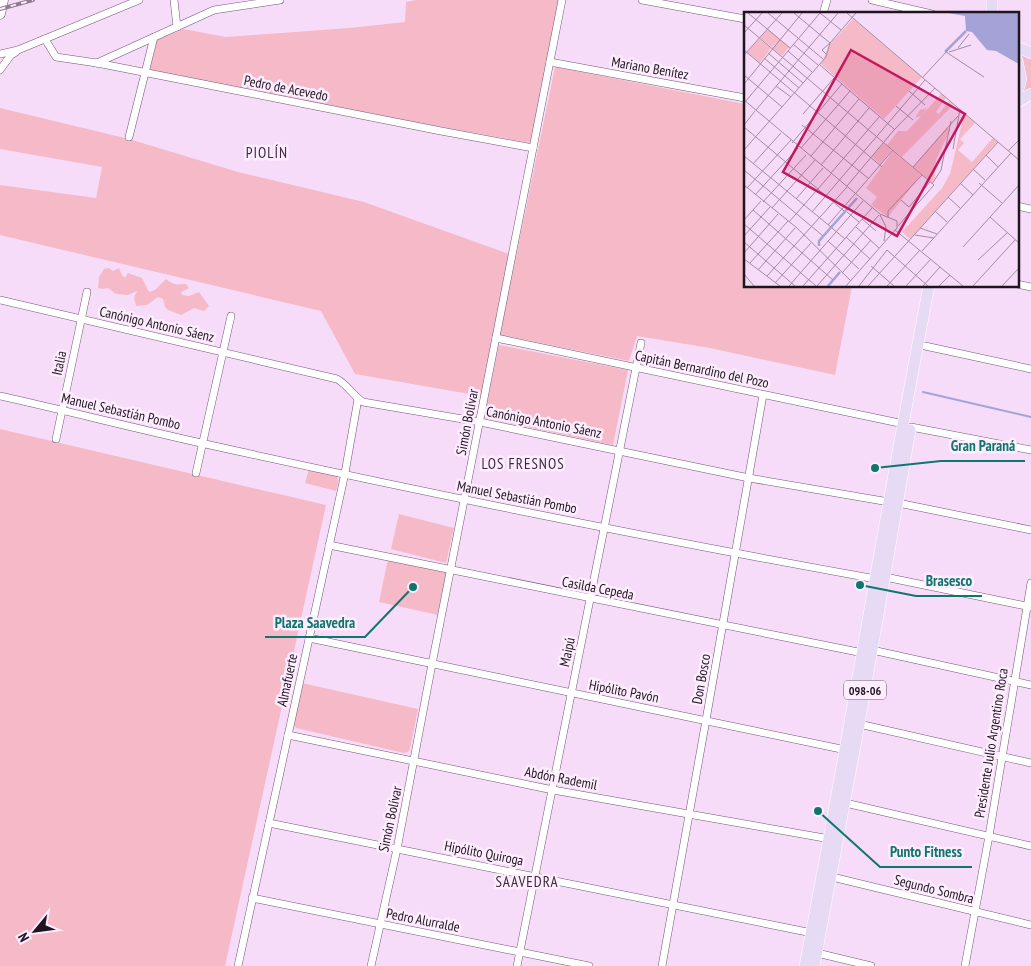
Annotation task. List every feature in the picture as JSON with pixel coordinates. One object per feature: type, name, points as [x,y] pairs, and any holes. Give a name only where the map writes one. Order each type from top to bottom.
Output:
[{"type":"main road","points":[[0,14],[2,0]]},
{"type":"main road","points":[[1018,47],[1031,53]]},
{"type":"main road","points":[[1018,65],[1021,79],[1018,90]]},
{"type":"main road","points":[[1018,101],[1031,94]]},
{"type":"main road","name":"098-06","points":[[814,966],[832,877],[846,750],[867,651],[907,425],[929,288]]},
{"type":"main road","name":"098-06","points":[[907,425],[937,288]]},
{"type":"main road","name":"098-06","points":[[805,966],[830,839],[841,802],[859,724],[867,651]]},
{"type":"street","points":[[0,54],[18,50],[138,0]]},
{"type":"street","points":[[174,0],[177,27]]},
{"type":"street","points":[[97,63],[214,10],[280,0]]},
{"type":"street","name":"Simón Bolívar","points":[[371,966],[415,762],[432,664],[562,0]]},
{"type":"street","points":[[642,0],[744,19]]},
{"type":"street","points":[[872,0],[923,12]]},
{"type":"street","points":[[129,137],[154,37]]},
{"type":"street","name":"Pedro de Acevedo","points":[[45,39],[56,57],[146,72],[441,132],[533,148]]},
{"type":"street","points":[[0,70],[11,55],[18,50]]},
{"type":"street","name":"Mariano Benítez","points":[[550,62],[744,98]]},
{"type":"street","points":[[1018,206],[1031,209]]},
{"type":"street","points":[[1018,284],[1031,287]]},
{"type":"street","name":"Italia","points":[[56,439],[87,292]]},
{"type":"street","name":"Canónigo Antonio Sáenz","points":[[0,300],[337,379],[363,402],[480,422],[749,478],[893,502],[1031,530]]},
{"type":"street","points":[[196,472],[231,316]]},
{"type":"street","name":"Capitán Bernardino del Pozo","points":[[496,338],[1031,450]]},
{"type":"street","name":"Maipú","points":[[517,966],[641,343]]},
{"type":"street","points":[[925,346],[1031,369]]},
{"type":"street","name":"Don Bosco","points":[[662,966],[736,554],[762,395]]},
{"type":"street","name":"Manuel Sebastián Pombo","points":[[0,396],[202,443],[464,499],[736,554],[880,578],[1029,606]]},
{"type":"street","name":"Almafuerte","points":[[238,966],[345,473],[358,399]]},
{"type":"street","name":"Casilda Cepeda","points":[[329,544],[590,599],[867,651],[1031,685]]},
{"type":"street","name":"Presidente Julio Argentino Roca","points":[[965,966],[989,836],[1014,681],[1029,606],[1031,583]]},
{"type":"street","name":"Hipólito Pavón","points":[[309,638],[846,750]]},
{"type":"street","points":[[859,724],[1031,763]]},
{"type":"street","name":"Abdón Rademil","points":[[288,735],[553,790],[830,839]]},
{"type":"street","points":[[841,802],[1031,846]]},
{"type":"street","name":"Hipólito Quiroga","points":[[269,823],[812,933]]},
{"type":"street","name":"Segundo Sombra","points":[[832,877],[1031,925]]},
{"type":"street","name":"Pedro Alurralde","points":[[252,898],[589,966]]},
{"type":"street","points":[[817,953],[871,966]]},
{"type":"shaded area","points":[[416,0],[560,0],[531,143],[408,121],[150,70],[157,40],[183,29],[226,37],[405,22],[406,2]]},
{"type":"shaded area","points":[[1018,52],[1031,58],[1031,90],[1022,95]]},
{"type":"shaded area","points":[[555,67],[744,104],[744,288],[852,288],[835,375],[710,348],[637,336],[629,361],[500,335]]},
{"type":"shaded area","points":[[0,108],[129,139],[238,172],[364,202],[509,254],[481,396],[355,374],[321,311],[0,235],[0,185],[96,198],[102,167],[0,149]]},
{"type":"shaded area","points":[[109,268],[113,271],[119,268],[125,278],[128,273],[142,278],[149,292],[155,290],[166,279],[175,284],[186,284],[189,288],[181,292],[182,295],[189,296],[199,292],[209,306],[204,311],[194,308],[181,315],[168,310],[163,299],[158,297],[147,305],[136,306],[134,298],[137,291],[128,295],[116,294],[108,288],[98,288],[99,277],[104,269]]},
{"type":"shaded area","points":[[499,345],[628,370],[613,445],[484,418]]},
{"type":"shaded area","points":[[0,429],[326,505],[225,966],[0,966]]},
{"type":"shaded area","points":[[309,469],[334,474],[338,480],[336,491],[305,483]]},
{"type":"shaded area","points":[[399,514],[454,528],[446,563],[391,549]]},
{"type":"shaded area","points":[[388,559],[447,572],[438,615],[379,602]]},
{"type":"shaded area","points":[[302,683],[418,709],[410,749],[404,753],[296,728],[293,724]]},
{"type":"waterway","points":[[923,392],[1031,417]]},
{"type":"railway","points":[[0,9],[33,0]]},
{"type":"place","name":"Gran Paraná","points":[[875,468]]},
{"type":"place","name":"Brasesco","points":[[860,585]]},
{"type":"place","name":"Plaza Saavedra","points":[[413,587]]},
{"type":"place","name":"Punto Fitness","points":[[818,811]]},
{"type":"district","name":"PIOLÍN","points":[[267,152]]},
{"type":"district","name":"LOS FRESNOS","points":[[523,463]]},
{"type":"district","name":"SAAVEDRA","points":[[527,881]]}]
